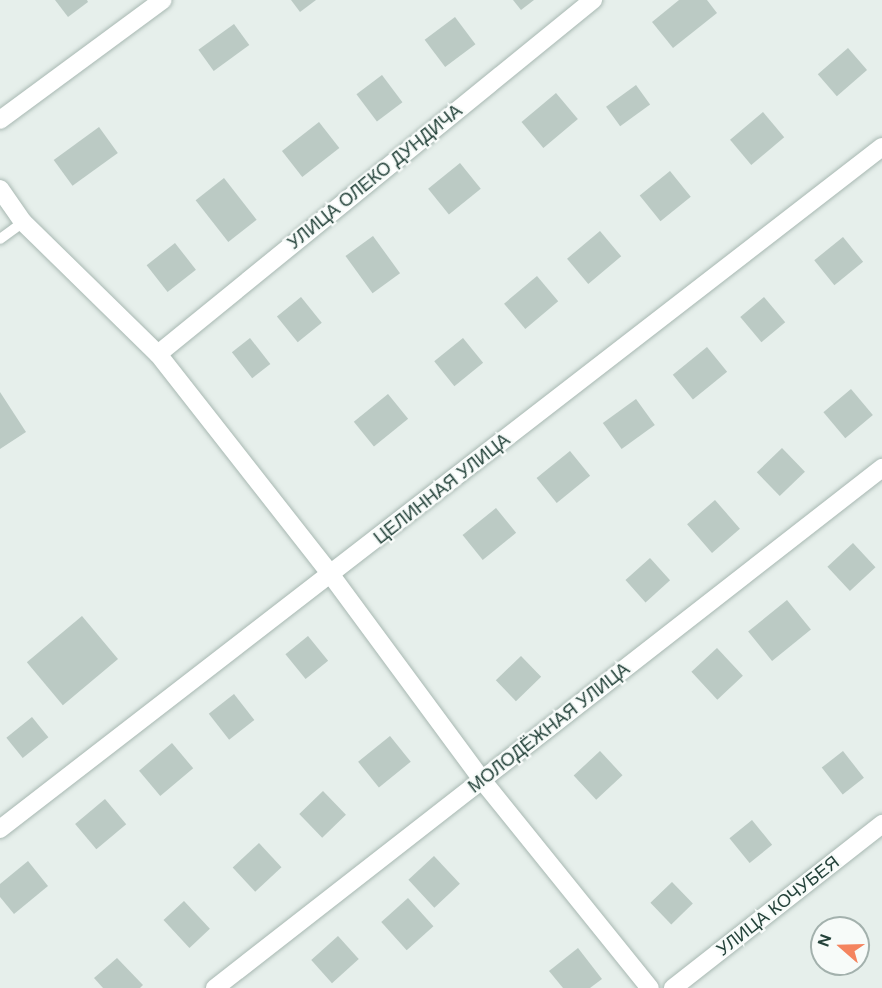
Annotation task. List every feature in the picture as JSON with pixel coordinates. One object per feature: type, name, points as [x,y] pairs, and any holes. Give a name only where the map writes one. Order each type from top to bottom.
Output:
[{"type":"street","points":[[0,120],[163,0]]},
{"type":"street","name":"УЛИЦА ОЛЕКО ДУНДИЧА","points":[[158,354],[593,0]]},
{"type":"street","name":"ЦЕЛИННАЯ УЛИЦА","points":[[0,829],[882,147]]},
{"type":"street","points":[[0,189],[23,222],[158,354],[331,575],[482,780],[650,988]]},
{"type":"street","name":"МОЛОДЁЖНАЯ УЛИЦА","points":[[215,988],[882,468]]},
{"type":"street","name":"УЛИЦА КОЧУБЕЯ","points":[[673,988],[882,824]]},
{"type":"lane","points":[[0,239],[23,222]]},
{"type":"building","points":[[55,0],[87,0],[88,2],[68,17]]},
{"type":"building","points":[[291,0],[316,0],[300,12]]},
{"type":"building","points":[[513,0],[534,0],[521,10]]},
{"type":"building","points":[[679,0],[707,0],[717,13],[673,48],[652,22]]},
{"type":"building","points":[[455,17],[475,44],[445,67],[425,40]]},
{"type":"building","points":[[234,24],[249,45],[214,71],[198,50]]},
{"type":"building","points":[[848,48],[867,70],[837,96],[818,74]]},
{"type":"building","points":[[382,75],[402,102],[377,121],[356,94]]},
{"type":"building","points":[[636,85],[650,104],[620,126],[606,107]]},
{"type":"building","points":[[556,93],[578,119],[543,148],[522,122]]},
{"type":"building","points":[[763,112],[784,137],[751,165],[730,140]]},
{"type":"building","points":[[319,122],[339,148],[302,177],[282,151]]},
{"type":"building","points":[[99,127],[118,153],[73,186],[54,160]]},
{"type":"building","points":[[460,163],[481,189],[449,214],[428,189]]},
{"type":"building","points":[[670,171],[691,197],[660,221],[640,196]]},
{"type":"building","points":[[224,178],[257,220],[228,242],[196,200]]},
{"type":"building","points":[[600,231],[621,256],[588,284],[567,259]]},
{"type":"building","points":[[373,236],[400,273],[373,293],[345,256]]},
{"type":"building","points":[[843,237],[863,262],[834,285],[814,260]]},
{"type":"building","points":[[175,243],[196,270],[168,292],[147,265]]},
{"type":"building","points":[[537,276],[558,301],[525,329],[504,304]]},
{"type":"building","points":[[301,297],[322,323],[298,342],[277,317]]},
{"type":"building","points":[[764,297],[785,322],[761,342],[740,317]]},
{"type":"building","points":[[250,338],[270,364],[252,378],[232,352]]},
{"type":"building","points":[[463,338],[483,363],[454,386],[434,361]]},
{"type":"building","points":[[707,347],[727,372],[693,400],[673,375]]},
{"type":"building","points":[[851,389],[873,415],[845,438],[823,412]]},
{"type":"building","points":[[0,392],[26,432],[0,449]]},
{"type":"building","points":[[388,394],[408,419],[374,447],[354,422]]},
{"type":"building","points":[[636,399],[655,425],[622,449],[603,423]]},
{"type":"building","points":[[782,448],[805,472],[780,496],[757,472]]},
{"type":"building","points":[[570,451],[590,476],[557,503],[537,478]]},
{"type":"building","points":[[715,500],[740,529],[712,553],[687,524]]},
{"type":"building","points":[[496,508],[516,533],[483,560],[463,535]]},
{"type":"building","points":[[853,543],[876,567],[850,591],[827,567]]},
{"type":"building","points":[[650,558],[670,580],[646,602],[625,580]]},
{"type":"building","points":[[787,600],[811,630],[772,661],[748,631]]},
{"type":"building","points":[[82,616],[118,659],[63,705],[27,662]]},
{"type":"building","points":[[308,636],[328,661],[306,679],[285,654]]},
{"type":"building","points":[[717,648],[743,676],[717,700],[691,672]]},
{"type":"building","points":[[521,656],[541,677],[516,701],[496,680]]},
{"type":"building","points":[[234,694],[254,720],[229,740],[209,714]]},
{"type":"building","points":[[32,717],[48,737],[23,758],[6,738]]},
{"type":"building","points":[[390,736],[411,762],[379,787],[358,762]]},
{"type":"building","points":[[172,743],[193,768],[160,796],[139,771]]},
{"type":"building","points":[[600,751],[623,775],[596,800],[574,776]]},
{"type":"building","points":[[843,751],[864,778],[843,794],[822,768]]},
{"type":"building","points":[[323,791],[346,815],[322,838],[299,814]]},
{"type":"building","points":[[105,799],[126,824],[96,849],[75,824]]},
{"type":"building","points":[[752,820],[772,845],[750,863],[729,838]]},
{"type":"building","points":[[259,843],[282,867],[255,892],[233,868]]},
{"type":"building","points":[[434,856],[460,884],[434,908],[408,880]]},
{"type":"building","points":[[28,861],[48,886],[14,914],[0,897],[0,884]]},
{"type":"building","points":[[672,882],[693,904],[671,924],[650,903]]},
{"type":"building","points":[[408,898],[433,926],[407,950],[381,922]]},
{"type":"building","points":[[184,901],[210,929],[189,948],[164,920]]},
{"type":"building","points":[[338,936],[359,959],[332,983],[311,960]]},
{"type":"building","points":[[578,948],[602,979],[590,988],[563,988],[549,971]]},
{"type":"building","points":[[117,958],[143,985],[140,988],[103,988],[94,978]]}]
